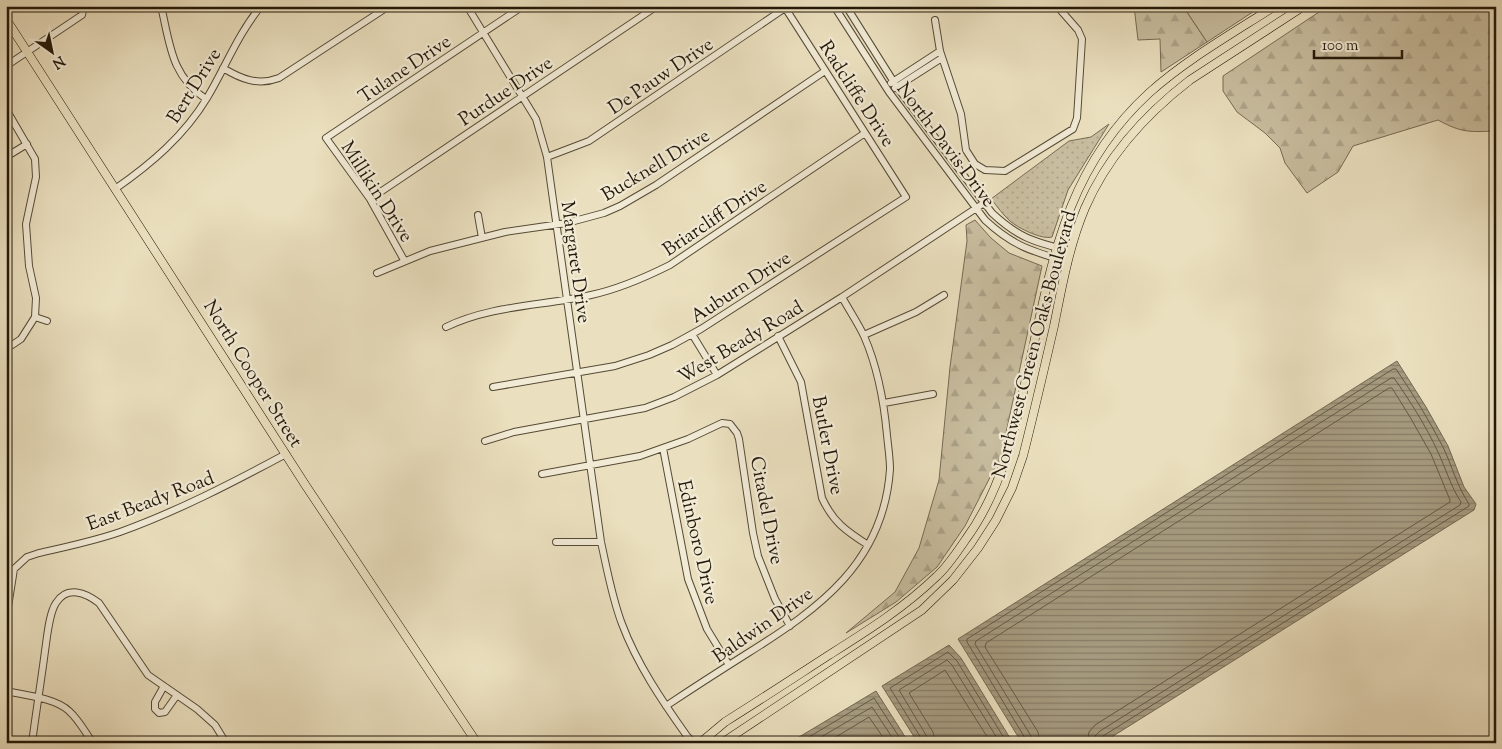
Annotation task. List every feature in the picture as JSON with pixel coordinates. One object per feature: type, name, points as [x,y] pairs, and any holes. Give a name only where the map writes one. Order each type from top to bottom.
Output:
[{"type":"main road","name":"Northwest Green Oaks Boulevard","points":[[700,743],[725,722],[897,611],[938,575],[968,537],[990,499],[1007,455],[1053,258],[1078,187],[1110,136],[1150,92],[1275,6]]},
{"type":"main road","name":"Northwest Green Oaks Boulevard","points":[[726,741],[922,610],[953,580],[978,548],[1000,512],[1012,488],[1024,456],[1070,251],[1085,208],[1109,164],[1136,129],[1173,93],[1304,6]]},
{"type":"main road","name":"North Cooper Street","points":[[6,19],[286,454],[477,743]]},
{"type":"main road","points":[[1228,37],[1236,50]]},
{"type":"street","points":[[6,66],[82,14],[84,6]]},
{"type":"street","points":[[161,6],[175,63],[182,78],[194,91],[206,99]]},
{"type":"street","name":"Bert Drive","points":[[115,189],[160,155],[179,136],[206,99],[252,18],[261,6]]},
{"type":"street","points":[[223,68],[252,81],[271,81],[279,78],[389,6]]},
{"type":"street","name":"Margaret Drive","points":[[467,6],[536,119],[547,157],[601,542],[621,622],[652,686],[694,743]]},
{"type":"street","name":"Tulane Drive","points":[[326,138],[523,6]]},
{"type":"street","name":"Purdue Drive","points":[[370,199],[657,6]]},
{"type":"street","name":"North Davis Drive","points":[[834,6],[887,89],[985,220],[1002,235],[1019,246],[1068,262]]},
{"type":"street","name":"North Davis Drive","points":[[846,6],[895,84],[992,213],[1007,227],[1023,237],[1070,251]]},
{"type":"street","points":[[935,20],[941,54],[961,114],[966,150],[975,164],[985,170],[1006,171],[1073,128],[1077,118],[1082,39],[1078,30],[1057,6]]},
{"type":"street","name":"Radcliffe Drive","points":[[784,7],[906,197]]},
{"type":"street","name":"De Pauw Drive","points":[[547,157],[589,141],[784,7]]},
{"type":"street","points":[[887,89],[941,54]]},
{"type":"street","name":"Bucknell Drive","points":[[377,273],[404,260],[430,251],[505,232],[567,223],[604,213],[637,197],[825,71]]},
{"type":"street","points":[[6,109],[35,159],[36,178],[26,224],[29,266],[36,298],[35,317],[21,339],[6,349]]},
{"type":"street","name":"Briarcliff Drive","points":[[446,327],[476,315],[615,289],[641,280],[670,266],[866,133]]},
{"type":"street","name":"Millikin Drive","points":[[326,138],[370,199],[404,260]]},
{"type":"street","points":[[6,157],[27,144]]},
{"type":"street","name":"Auburn Drive","points":[[493,387],[615,366],[649,355],[692,334],[906,197]]},
{"type":"street","name":"West Beady Road","points":[[485,442],[514,432],[645,408],[674,397],[717,375],[842,297],[984,204]]},
{"type":"street","points":[[478,215],[482,238]]},
{"type":"street","points":[[864,335],[916,312],[944,295]]},
{"type":"street","name":"Baldwin Drive","points":[[666,706],[790,626],[838,586],[868,545],[882,512],[890,468],[884,403],[864,335],[842,297]]},
{"type":"street","points":[[35,317],[47,321]]},
{"type":"street","points":[[692,334],[717,375]]},
{"type":"street","name":"Butler Drive","points":[[778,336],[801,382],[822,498],[842,528],[868,545]]},
{"type":"street","points":[[884,403],[933,394]]},
{"type":"street","name":"Citadel Drive","points":[[662,448],[688,439],[722,423],[733,426],[739,439],[752,533],[758,556],[775,599],[790,626]]},
{"type":"street","points":[[542,474],[640,456],[662,448]]},
{"type":"street","name":"Edinboro Drive","points":[[662,448],[688,579],[707,629],[729,665]]},
{"type":"street","name":"East Beady Road","points":[[6,620],[14,570],[27,557],[128,529],[180,508],[286,454]]},
{"type":"street","points":[[556,542],[601,542]]},
{"type":"street","points":[[32,743],[48,630],[54,604],[65,594],[71,592],[80,592],[99,603],[145,671],[197,708],[211,721],[226,743]]},
{"type":"street","points":[[164,686],[155,702],[155,709],[159,713],[165,712],[177,695]]},
{"type":"street","points":[[6,691],[54,702],[68,710],[93,743]]},
{"type":"green space","points":[[1134,6],[1183,6],[1207,42],[1161,72],[1160,39],[1138,40]]},
{"type":"green space","points":[[1183,6],[1262,6],[1207,42]]},
{"type":"green space","points":[[1328,6],[1496,6],[1496,131],[1466,131],[1438,120],[1353,146],[1338,172],[1307,193],[1285,163],[1280,148],[1265,133],[1237,112],[1223,91],[1223,76]]},
{"type":"green space","points":[[1109,124],[1068,190],[1052,237],[1042,237],[1030,233],[1014,224],[1007,219],[991,199],[1069,141],[1091,137]]},
{"type":"green space","points":[[975,220],[991,238],[1009,253],[1042,266],[1001,456],[965,526],[937,567],[896,602],[846,633],[895,592],[919,548],[939,480],[950,367],[967,241],[966,225]]},
{"type":"water","points":[[1397,361],[1448,446],[1464,487],[1476,504],[1474,510],[1102,743],[1022,743],[958,639]]},
{"type":"water","points":[[949,645],[961,658],[1013,743],[918,743],[882,686]]},
{"type":"water","points":[[876,691],[909,743],[789,743]]}]
